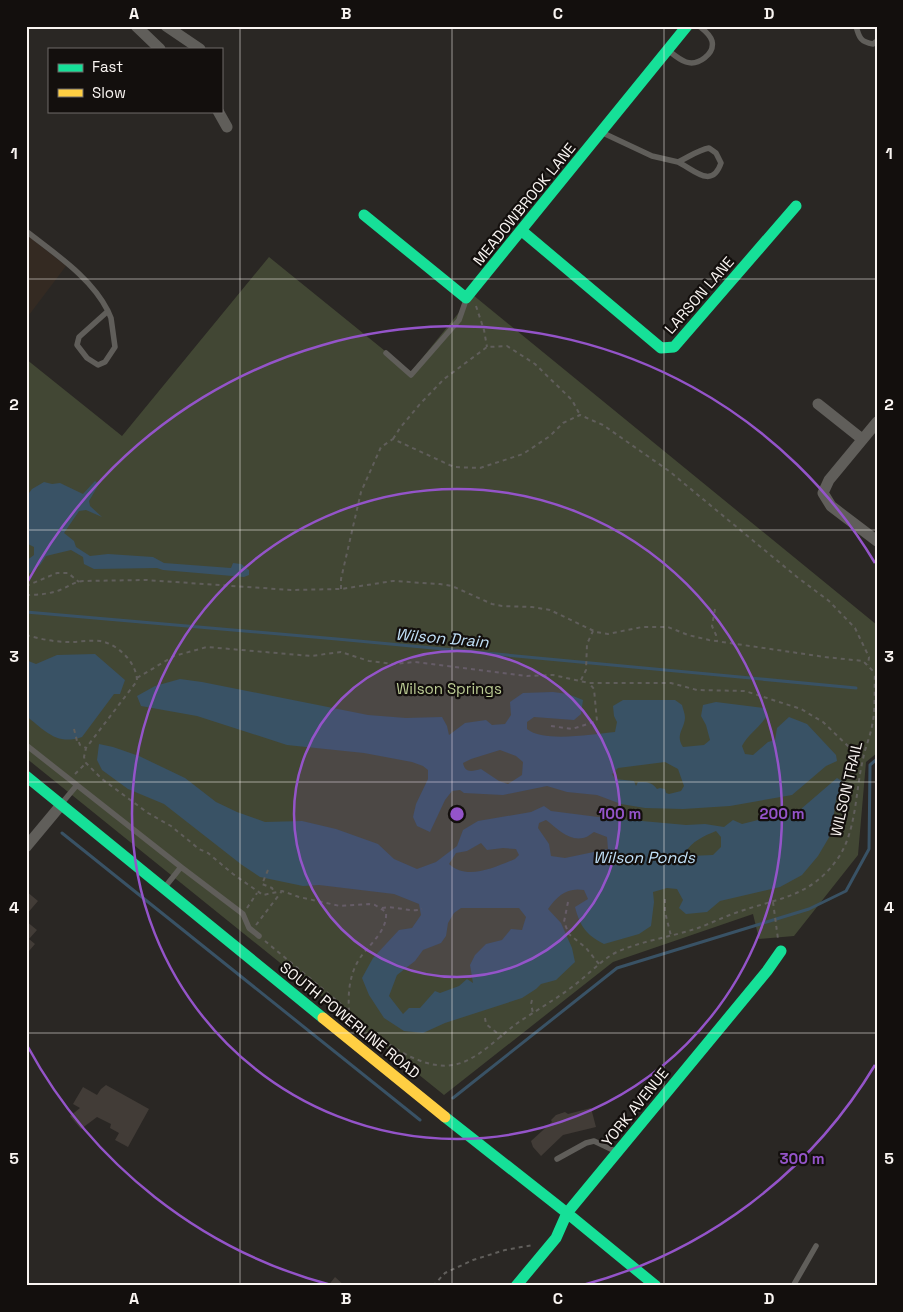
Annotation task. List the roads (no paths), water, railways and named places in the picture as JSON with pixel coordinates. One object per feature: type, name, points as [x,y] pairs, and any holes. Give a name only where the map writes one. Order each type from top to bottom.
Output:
[{"type":"street","points":[[136,26],[159,48]]},
{"type":"street","points":[[166,26],[199,48]]},
{"type":"street","name":"MEADOWBROOK LANE","points":[[469,295],[687,26]]},
{"type":"street","points":[[219,112],[227,127]]},
{"type":"street","name":"LARSON LANE","points":[[522,231],[661,348],[674,347],[796,206]]},
{"type":"street","points":[[364,216],[469,295]]},
{"type":"street","points":[[818,404],[862,439]]},
{"type":"street","points":[[877,422],[829,480],[823,493],[831,506],[877,542]]},
{"type":"street","name":"SOUTH POWERLINE ROAD","points":[[26,776],[453,1124],[567,1213],[656,1286]]},
{"type":"street","points":[[26,847],[61,805]]},
{"type":"street","name":"YORK AVENUE","points":[[516,1286],[556,1238],[567,1213],[767,971],[781,951]]},
{"type":"lane","points":[[667,50],[686,62],[694,63],[705,58],[712,49],[712,41],[708,33],[699,26]]},
{"type":"lane","points":[[856,26],[859,37],[865,42],[874,44],[877,41]]},
{"type":"lane","points":[[601,132],[652,156],[688,166],[697,174],[706,177],[718,170],[720,163],[716,154],[709,148],[700,149],[693,156],[678,162]]},
{"type":"lane","points":[[26,231],[74,270],[101,297],[108,311],[111,318],[115,347],[105,362],[98,365],[88,358],[77,346],[79,337],[108,311]]},
{"type":"lane","points":[[386,354],[411,375],[459,320],[469,295]]},
{"type":"lane","points":[[26,745],[243,914],[249,928],[259,936]]},
{"type":"lane","points":[[61,805],[77,785]]},
{"type":"lane","points":[[164,888],[181,867]]},
{"type":"lane","points":[[557,1159],[586,1143],[594,1141],[617,1152]]},
{"type":"lane","points":[[793,1286],[816,1246]]},
{"type":"water","points":[[95,481],[99,484],[89,501],[90,506],[102,517],[86,510],[79,511],[64,533],[74,541],[76,547],[90,556],[108,554],[153,557],[164,563],[231,568],[233,563],[241,564],[249,570],[249,575],[244,577],[157,568],[94,569],[84,564],[83,557],[71,550],[46,556],[40,565],[26,576],[26,561],[34,555],[34,547],[26,543],[26,497],[32,489],[44,482],[60,483],[83,494]]},
{"type":"water","points":[[95,654],[125,680],[120,694],[114,694],[82,737],[73,739],[58,738],[45,731],[26,716],[26,660],[36,664],[57,655]]},
{"type":"water","name":"Wilson Ponds","points":[[180,679],[368,715],[406,718],[442,717],[449,735],[465,723],[486,720],[492,725],[505,724],[511,715],[510,702],[523,693],[553,692],[568,694],[583,700],[581,714],[574,720],[534,717],[527,722],[527,729],[535,733],[557,737],[615,732],[617,722],[613,706],[623,700],[675,700],[682,705],[685,715],[680,736],[683,747],[704,745],[710,740],[706,725],[701,716],[703,705],[716,702],[764,708],[766,717],[742,746],[745,754],[753,755],[768,742],[775,740],[777,728],[789,717],[807,724],[836,755],[837,761],[826,766],[792,795],[730,806],[683,809],[645,808],[621,804],[597,795],[567,792],[547,786],[503,795],[464,793],[460,790],[452,791],[445,800],[430,832],[417,826],[413,817],[416,804],[428,779],[428,770],[423,766],[412,762],[364,753],[287,745],[197,716],[141,706],[137,696],[155,686]],"holes":[[[500,750],[516,756],[523,762],[522,775],[508,784],[499,781],[481,769],[470,771],[464,766],[463,763],[471,759]],[[665,762],[678,769],[684,786],[681,791],[669,794],[666,793],[665,789],[657,789],[647,782],[638,782],[636,786],[634,781],[615,779],[612,774],[618,768]]]},
{"type":"water","name":"Wilson Ponds","points":[[99,744],[113,747],[139,756],[185,778],[216,802],[237,812],[265,822],[302,821],[336,829],[378,844],[394,859],[417,869],[436,862],[457,846],[463,830],[478,821],[531,812],[544,806],[551,811],[598,817],[724,827],[733,820],[742,824],[801,809],[837,778],[848,785],[836,800],[831,834],[818,856],[802,875],[780,887],[720,901],[707,912],[686,914],[679,908],[683,900],[677,889],[667,888],[653,892],[654,902],[651,926],[639,934],[604,944],[588,933],[579,920],[575,907],[588,899],[584,890],[568,891],[559,896],[548,909],[561,923],[572,948],[575,962],[556,980],[541,984],[522,998],[445,1023],[423,1033],[404,1031],[384,1018],[369,995],[362,978],[373,958],[399,930],[412,928],[421,915],[419,904],[394,894],[319,885],[303,886],[260,877],[164,804],[128,789],[102,770],[97,760]],"holes":[[[546,820],[572,838],[586,837],[594,832],[607,837],[608,849],[565,858],[551,856],[549,844],[538,828],[539,823]],[[716,831],[721,837],[721,847],[713,855],[690,856],[685,853],[695,842]],[[481,843],[487,850],[516,849],[519,855],[515,859],[499,866],[481,871],[464,872],[449,864],[456,853],[467,851]],[[461,908],[519,908],[526,917],[522,930],[511,929],[502,940],[486,944],[475,955],[470,965],[473,983],[467,979],[459,986],[440,993],[435,991],[420,1008],[409,1008],[403,1014],[389,996],[397,975],[415,961],[423,950],[441,943],[446,936],[448,923],[454,913]]]},
{"type":"waterway","name":"Wilson Drain","points":[[26,612],[856,688]]},
{"type":"waterway","points":[[453,1098],[617,968],[809,909],[846,891],[869,849],[870,765],[877,759]]},
{"type":"waterway","points":[[62,833],[420,1120]]},
{"type":"park label","name":"Wilson Springs","points":[[449,688]]}]
